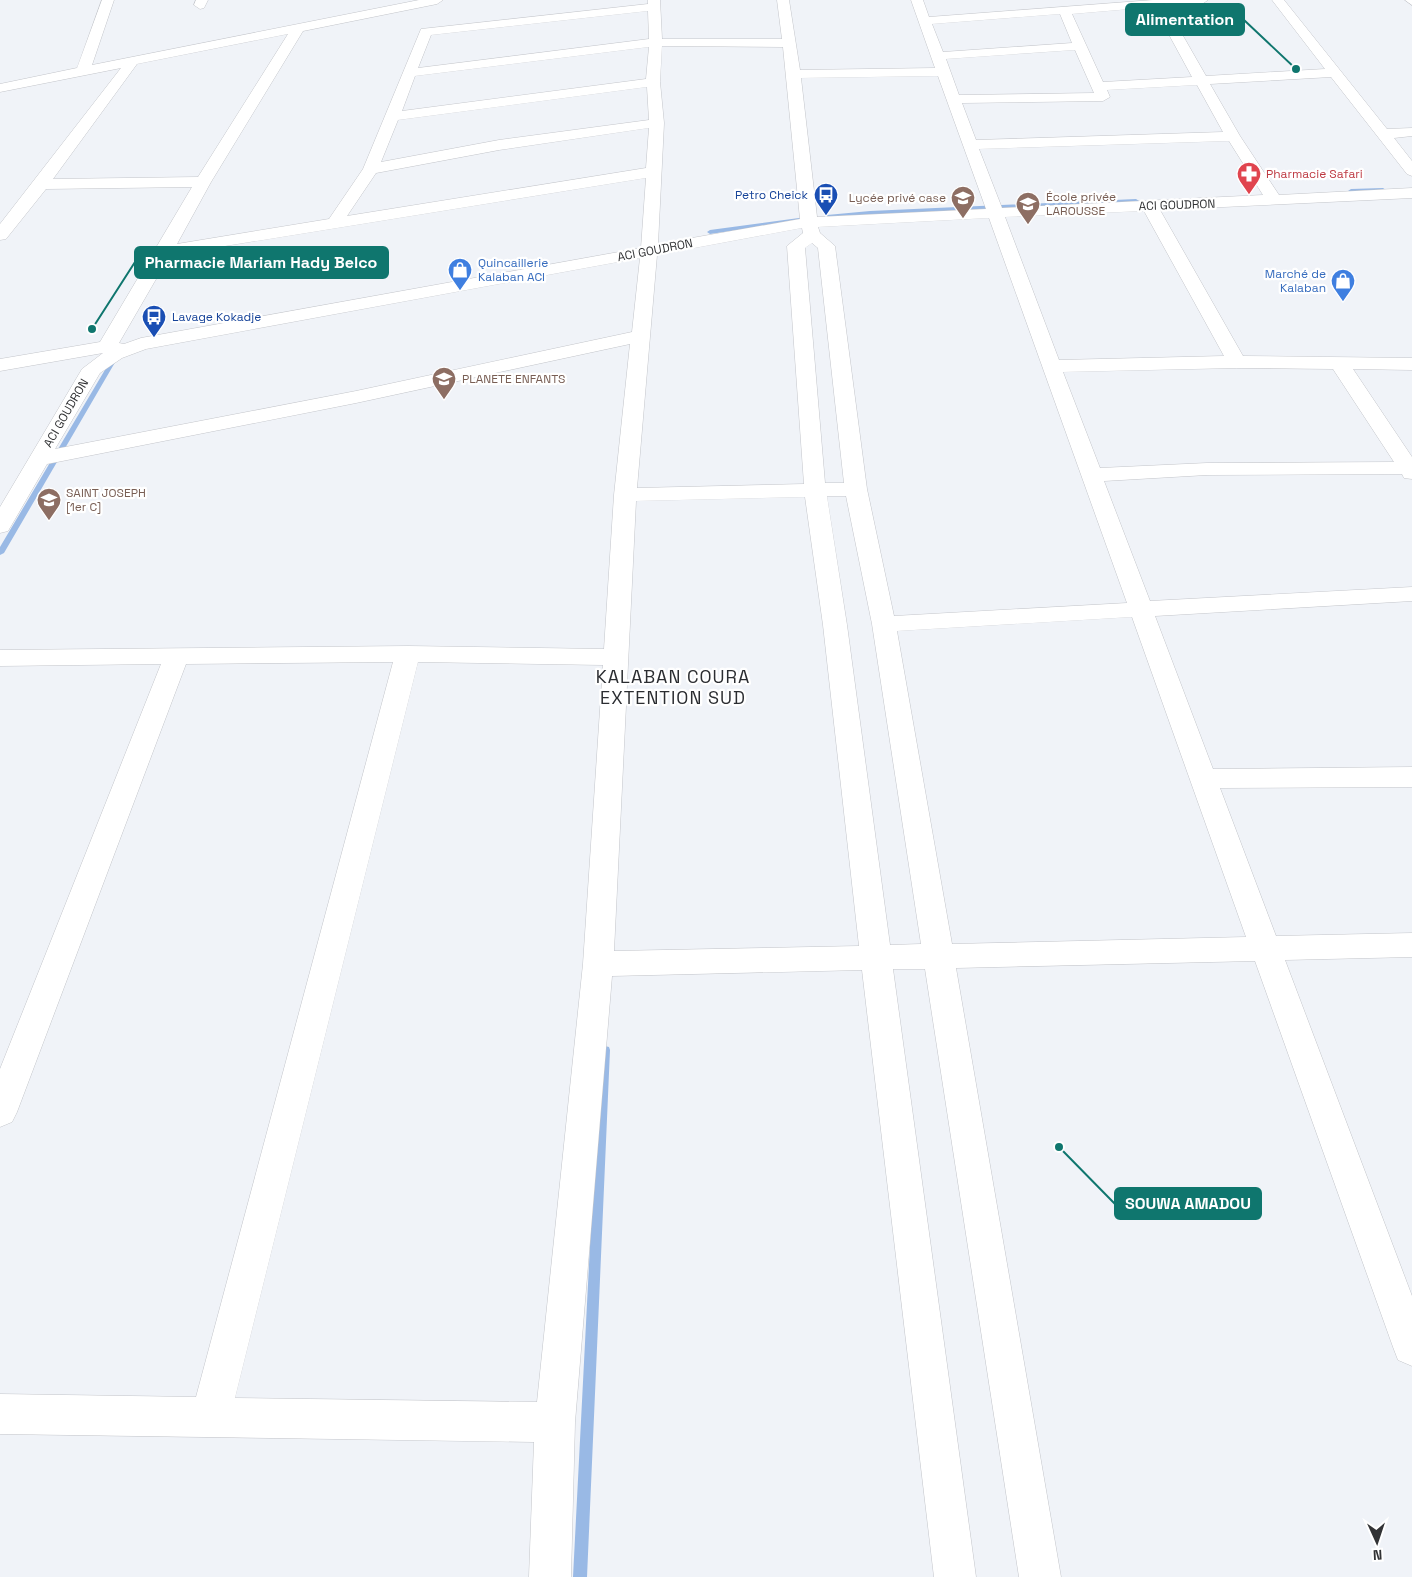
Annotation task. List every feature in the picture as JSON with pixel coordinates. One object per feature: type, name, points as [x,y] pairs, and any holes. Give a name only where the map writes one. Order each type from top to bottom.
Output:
[{"type":"street","points":[[84,71],[108,0]]},
{"type":"street","points":[[783,0],[794,74],[810,229],[826,246],[856,489],[884,624],[1040,1577]]},
{"type":"street","points":[[1202,0],[1064,10],[920,10],[1412,1347]]},
{"type":"street","points":[[1278,0],[1412,171]]},
{"type":"street","points":[[0,88],[298,28],[411,2],[434,1],[426,32],[394,116],[371,169],[333,225]]},
{"type":"street","points":[[426,32],[653,4],[656,42],[653,82],[656,123],[649,252],[625,494],[598,964],[555,1422],[550,1577]]},
{"type":"street","points":[[1158,4],[1203,80],[1233,136],[1275,201]]},
{"type":"street","points":[[953,99],[1103,97],[1064,10]]},
{"type":"street","points":[[107,347],[204,182],[298,28]]},
{"type":"street","points":[[409,73],[656,42],[680,44],[788,43]]},
{"type":"street","points":[[794,74],[941,64],[1080,46]]},
{"type":"street","points":[[0,235],[41,184],[133,61]]},
{"type":"street","points":[[1098,86],[1334,73]]},
{"type":"street","points":[[394,116],[653,82]]},
{"type":"street","points":[[371,169],[499,145],[656,123]]},
{"type":"street","points":[[1383,134],[1412,132]]},
{"type":"street","points":[[970,145],[1233,136]]},
{"type":"street","points":[[164,251],[653,172]]},
{"type":"street","points":[[41,184],[204,182]]},
{"type":"street","name":"ACI GOUDRON","points":[[0,526],[92,369],[127,349],[141,344],[187,334],[649,252],[810,229],[995,213],[1412,193]]},
{"type":"street","points":[[1150,206],[1237,362]]},
{"type":"street","points":[[810,229],[796,246],[815,490],[835,625],[956,1577]]},
{"type":"street","points":[[39,459],[347,398],[640,336]]},
{"type":"street","points":[[0,365],[107,347],[127,349]]},
{"type":"street","points":[[1051,366],[1237,362],[1412,364]]},
{"type":"street","points":[[1339,363],[1410,471]]},
{"type":"street","points":[[1091,475],[1207,469],[1410,471]]},
{"type":"street","points":[[625,494],[856,489]]},
{"type":"street","points":[[884,624],[1141,611],[1412,594]]},
{"type":"street","points":[[0,658],[408,654],[615,657]]},
{"type":"street","points":[[210,1417],[408,654]]},
{"type":"street","points":[[0,1112],[176,657]]},
{"type":"street","points":[[1203,779],[1412,776]]},
{"type":"street","points":[[598,964],[1412,946]]},
{"type":"street","points":[[0,1414],[555,1422]]},
{"type":"waterway","points":[[1351,191],[1383,190]]},
{"type":"waterway","points":[[827,217],[870,213],[1136,201]]},
{"type":"waterway","points":[[710,232],[799,220]]},
{"type":"waterway","points":[[0,553],[114,359]]},
{"type":"waterway","points":[[580,1577],[605,1050]]},
{"type":"place","name":"Alimentation","points":[[1296,69]]},
{"type":"place","name":"Pharmacie Safari","points":[[1249,195]]},
{"type":"place","name":"Petro Cheick","points":[[826,216]]},
{"type":"place","name":"Lycée privé case","points":[[963,219]]},
{"type":"place","name":"École privée LAROUSSE","points":[[1028,225]]},
{"type":"place","name":"Quincaillerie Kalaban ACI","points":[[460,291]]},
{"type":"place","name":"Marché de Kalaban","points":[[1343,302]]},
{"type":"place","name":"Pharmacie Mariam Hady Belco","points":[[92,329]]},
{"type":"place","name":"Lavage Kokadje","points":[[154,338]]},
{"type":"place","name":"PLANETE ENFANTS","points":[[444,400]]},
{"type":"place","name":"SAINT JOSEPH [1er C]","points":[[49,521]]},
{"type":"place","name":"SOUWA AMADOU","points":[[1059,1147]]},
{"type":"district","name":"KALABAN COURA EXTENTION SUD","points":[[673,686]]}]
